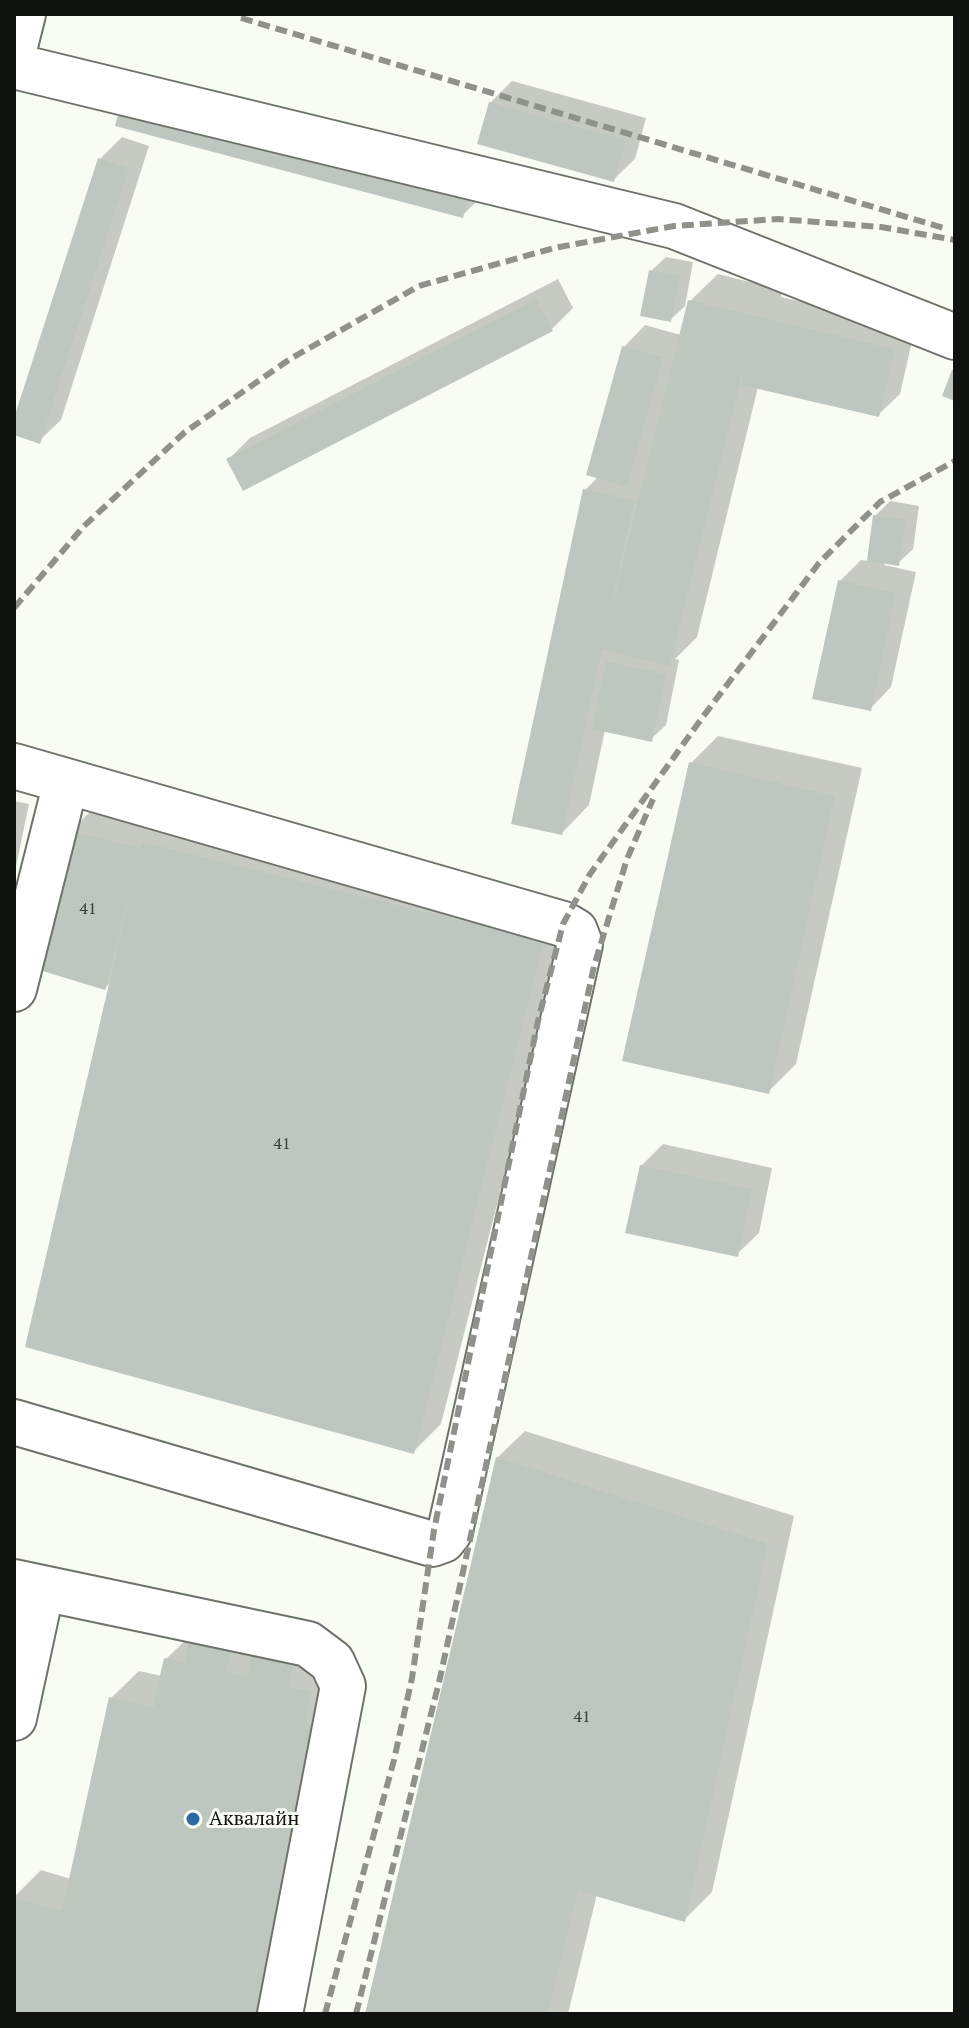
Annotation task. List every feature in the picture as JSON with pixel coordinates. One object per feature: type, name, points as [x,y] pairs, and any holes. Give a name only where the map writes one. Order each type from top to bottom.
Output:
[{"type":"street","points":[[14,50],[23,14]]},
{"type":"street","points":[[14,66],[674,226],[955,337]]},
{"type":"street","points":[[14,766],[563,924],[575,931],[580,944],[450,1531],[443,1540],[432,1544],[14,1422]]},
{"type":"street","points":[[14,989],[66,782]]},
{"type":"street","points":[[14,1718],[28,1585],[308,1644],[332,1662],[343,1686],[280,2014]]},
{"type":"building","points":[[123,95],[471,187],[463,218],[115,126]]},
{"type":"building","points":[[489,102],[626,140],[614,182],[477,144]]},
{"type":"building","points":[[98,158],[129,168],[40,444],[14,435],[14,418]]},
{"type":"building","points":[[649,270],[680,276],[671,322],[640,316]]},
{"type":"building","points":[[536,299],[553,331],[243,491],[226,459]]},
{"type":"building","points":[[688,300],[895,349],[879,417],[741,385],[743,371],[670,666],[602,650],[562,835],[511,824],[583,489],[634,500],[609,618]]},
{"type":"building","points":[[622,346],[663,357],[627,487],[586,475]]},
{"type":"building","points":[[952,370],[955,371],[955,401],[942,396]]},
{"type":"building","points":[[873,515],[906,520],[899,566],[867,561]]},
{"type":"building","points":[[838,580],[896,593],[871,711],[812,699]]},
{"type":"building","points":[[606,661],[666,674],[652,742],[592,729]]},
{"type":"building","points":[[689,762],[835,796],[769,1094],[622,1061]]},
{"type":"building","points":[[69,830],[140,848],[142,842],[544,941],[414,1454],[25,1347],[133,880],[105,990],[36,969]]},
{"type":"building","points":[[640,1165],[752,1189],[738,1257],[625,1233]]},
{"type":"building","points":[[496,1457],[768,1544],[685,1922],[578,1891],[548,2014],[365,2014]]},
{"type":"building","name":"Аквалайн","points":[[190,1638],[232,1647],[226,1672],[247,1677],[253,1651],[294,1661],[289,1687],[312,1692],[305,1723],[324,1727],[260,2014],[14,2014],[14,1898],[62,1911],[109,1697],[153,1707],[164,1658],[184,1663]]},
{"type":"railway","points":[[241,18],[947,229]]},
{"type":"railway","points":[[14,608],[84,526],[185,432],[290,359],[419,286],[554,248],[674,226],[778,219],[881,227],[955,240]]},
{"type":"railway","points":[[325,2014],[394,1760],[412,1678],[434,1530],[538,1021],[563,924],[590,874],[819,563],[880,502],[955,461]]},
{"type":"railway","points":[[356,2014],[440,1678],[594,966],[627,859],[653,799]]},
{"type":"place","name":"Аквалайн","points":[[193,1819]]}]
